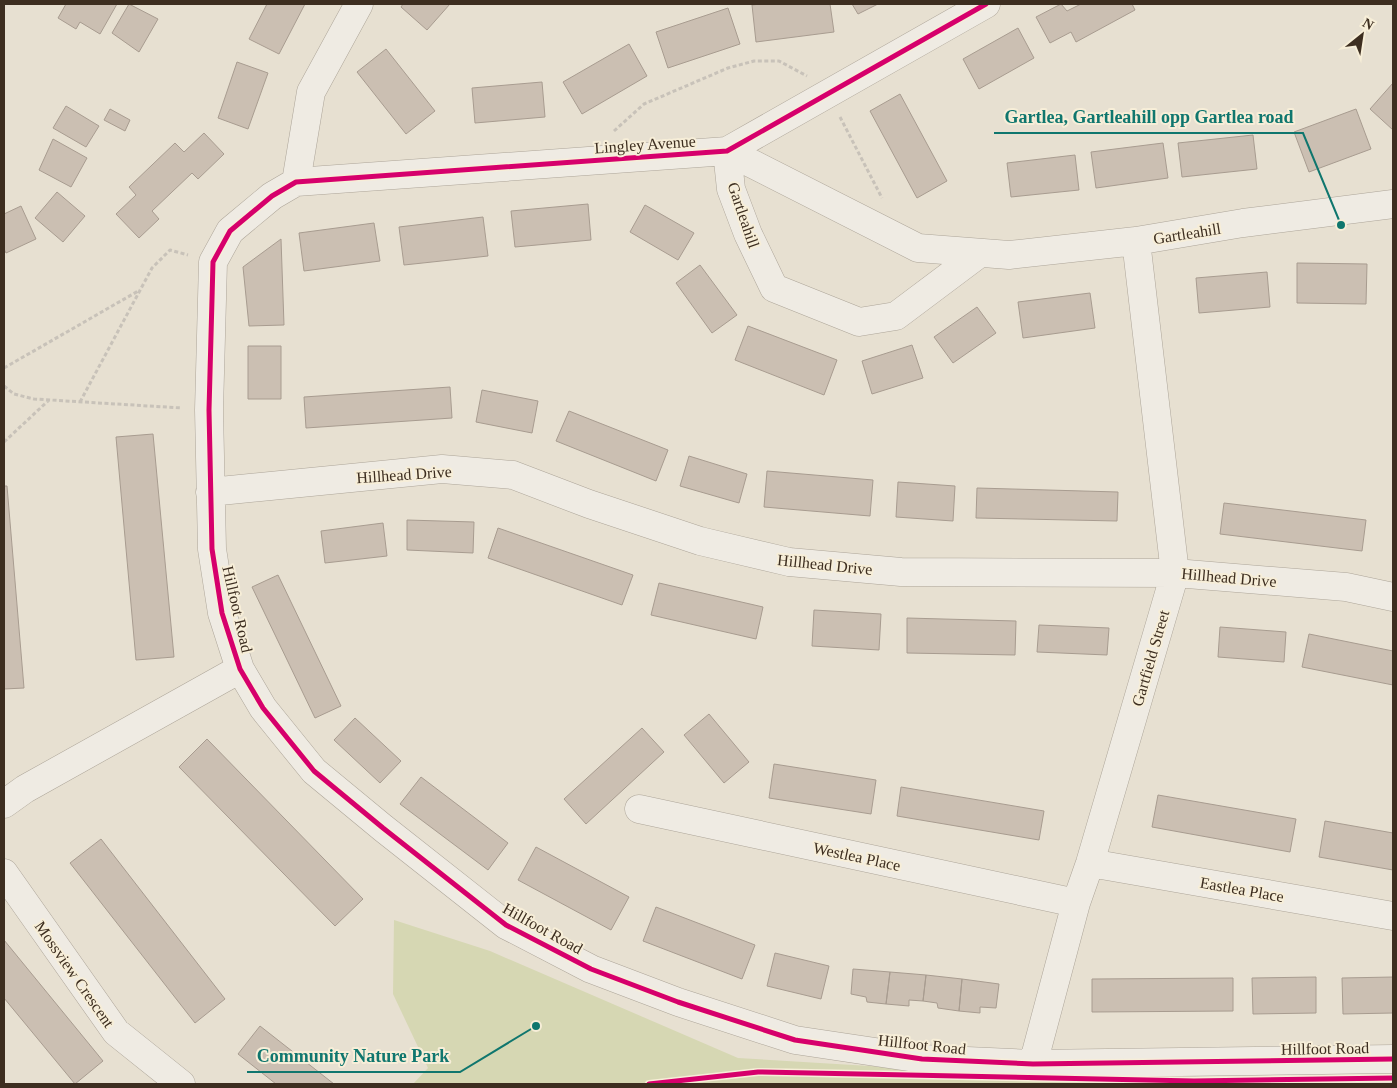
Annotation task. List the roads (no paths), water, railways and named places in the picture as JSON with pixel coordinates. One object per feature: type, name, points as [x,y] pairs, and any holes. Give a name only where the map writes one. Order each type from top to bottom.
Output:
[{"type":"street","points":[[296,182],[311,92],[359,4]]},
{"type":"street","name":"Lingley Avenue","points":[[272,196],[296,182],[727,151],[986,4]]},
{"type":"street","name":"Gartleahill","points":[[727,151],[731,189],[748,234],[774,288],[859,322],[896,316],[980,253]]},
{"type":"street","name":"Gartleahill","points":[[727,151],[918,248],[980,253],[1009,255],[1136,241],[1243,223],[1393,204]]},
{"type":"street","name":"Hillfoot Road","points":[[272,196],[230,231],[213,262],[209,410],[210,492],[212,549],[222,613],[240,669],[263,708],[314,771],[506,925],[591,969],[678,1002],[796,1040],[922,1059],[1033,1064],[1393,1059]]},
{"type":"street","name":"Gartfield Street","points":[[1033,1064],[1076,903],[1090,863],[1175,573],[1136,241]]},
{"type":"street","name":"Hillhead Drive","points":[[210,492],[451,470],[513,475],[589,504],[700,540],[789,562],[901,572],[1175,573],[1346,587],[1393,597]]},
{"type":"street","points":[[4,804],[34,784],[240,669]]},
{"type":"street","name":"Westlea Place","points":[[639,809],[1076,903]]},
{"type":"street","name":"Eastlea Place","points":[[1090,863],[1393,916]]},
{"type":"street","name":"Mossview Crescent","points":[[4,873],[116,1032],[181,1084]]},
{"type":"place","name":"Gartlea, Gartleahill opp Gartlea road","points":[[1341,225]]},
{"type":"place","name":"Community Nature Park","points":[[536,1026]]}]
